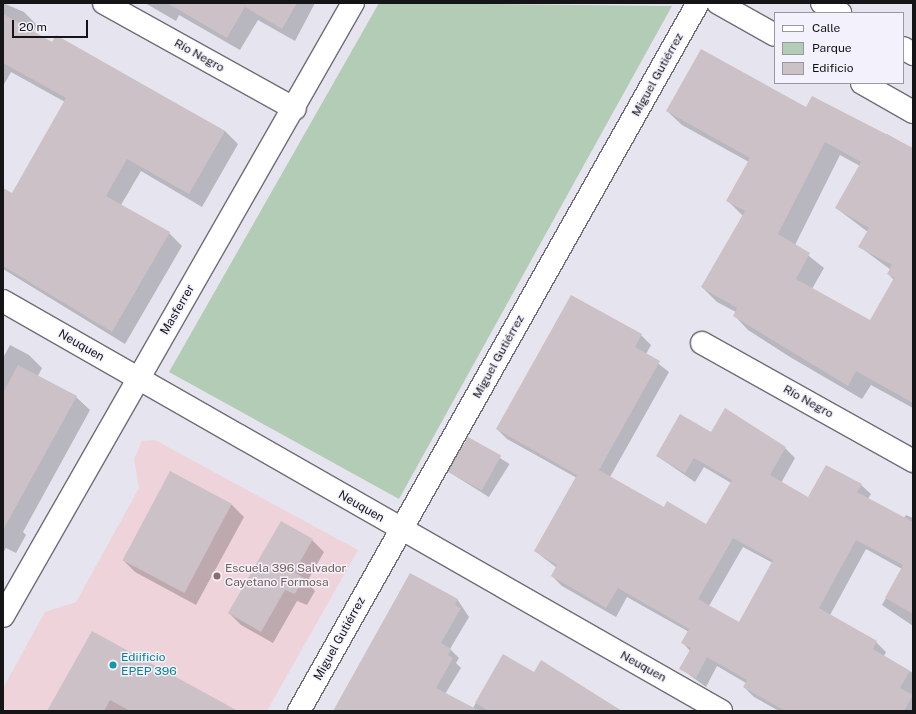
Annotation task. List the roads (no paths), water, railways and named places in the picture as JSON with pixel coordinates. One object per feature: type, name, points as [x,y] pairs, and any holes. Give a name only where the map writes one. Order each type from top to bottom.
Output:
[{"type":"street","name":"Río Negro","points":[[104,3],[295,109]]},
{"type":"street","name":"Masferrer","points":[[3,616],[138,379],[295,109],[353,3]]},
{"type":"street","name":"Miguel Gutiérrez","points":[[299,711],[698,3]]},
{"type":"street","points":[[718,3],[774,34]]},
{"type":"street","points":[[822,3],[838,12]]},
{"type":"street","points":[[904,49],[913,54]]},
{"type":"street","points":[[864,84],[913,112]]},
{"type":"street","name":"Neuquen","points":[[3,301],[401,530],[721,711]]},
{"type":"street","name":"Río Negro","points":[[702,343],[913,461]]},
{"type":"place","name":"Escuela 396 Salvador Cayetano Formosa","points":[[217,576]]},
{"type":"place","name":"Ediificio EPEP 396","points":[[113,665]]}]
